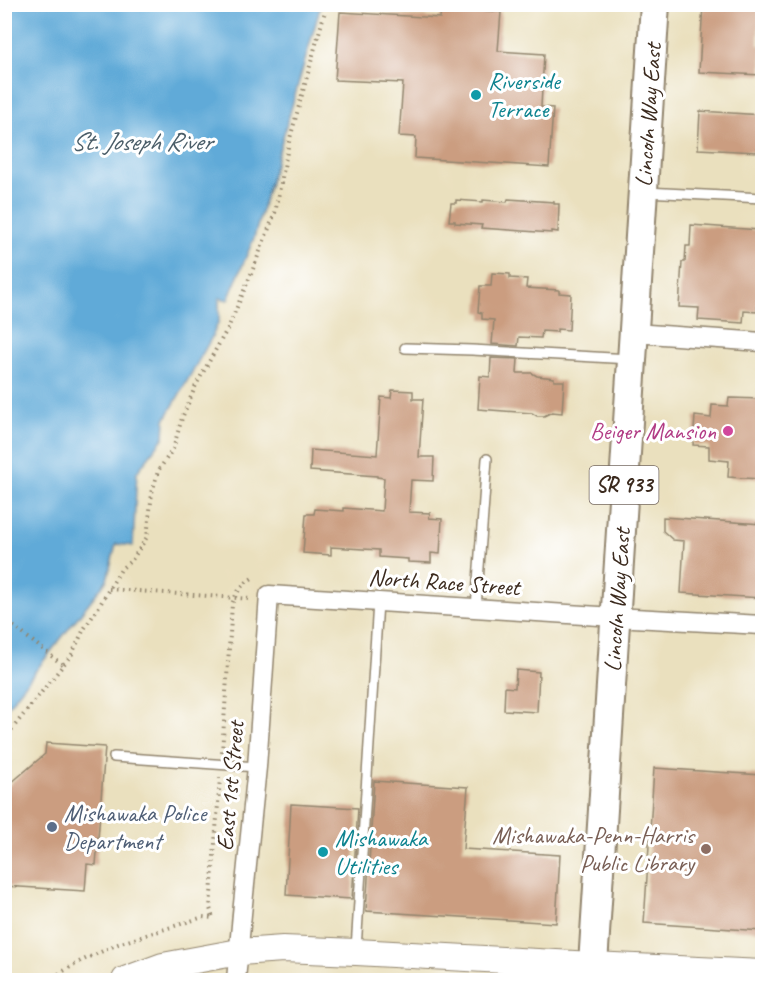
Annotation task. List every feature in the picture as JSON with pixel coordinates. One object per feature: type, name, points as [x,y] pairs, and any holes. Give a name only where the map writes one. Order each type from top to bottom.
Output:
[{"type":"main road","name":"Lincoln Way East","points":[[592,973],[655,4]]},
{"type":"main road","points":[[125,981],[163,966],[239,952],[283,949],[356,952],[592,973],[762,973]]},
{"type":"street","points":[[633,346],[762,342]]},
{"type":"street","name":"North Race Street","points":[[268,598],[378,602],[762,625]]},
{"type":"street","name":"East 1st Street","points":[[236,981],[257,767],[268,598]]},
{"type":"lane","points":[[643,192],[762,198]]},
{"type":"lane","points":[[405,348],[472,350],[633,346]]},
{"type":"lane","points":[[476,608],[487,459]]},
{"type":"lane","points":[[356,952],[378,602]]},
{"type":"lane","points":[[114,757],[257,767]]},
{"type":"path","points":[[4,739],[72,654],[84,629],[122,568],[132,560],[147,537],[152,493],[158,471],[173,449],[185,410],[196,385],[229,326],[275,213],[289,142],[327,4]]},
{"type":"path","points":[[48,981],[81,961],[118,944],[203,917],[213,918],[210,908],[232,604],[237,592],[255,577]]},
{"type":"path","points":[[109,589],[234,598],[268,598]]},
{"type":"path","points":[[4,619],[63,665]]},
{"type":"path","points":[[4,958],[11,963],[8,968],[10,981]]},
{"type":"water","name":"St. Joseph River","points":[[5,4],[321,5],[254,238],[228,300],[219,298],[219,321],[165,420],[164,437],[137,472],[133,546],[116,544],[107,580],[5,710],[4,522],[9,508],[4,507]]},
{"type":"building","points":[[703,4],[760,4],[758,45],[762,45],[762,75],[699,72]]},
{"type":"building","name":"Riverside Terrace","points":[[441,7],[501,12],[498,51],[544,54],[541,107],[553,108],[549,167],[415,158],[416,137],[399,136],[403,83],[335,80],[340,12],[440,18]]},
{"type":"building","points":[[700,111],[762,115],[762,144],[758,143],[757,152],[698,149]]},
{"type":"building","points":[[508,199],[559,204],[558,232],[481,228],[482,225],[449,221],[451,203],[456,203],[456,200],[507,202]]},
{"type":"building","points":[[691,225],[759,230],[758,243],[762,243],[762,285],[759,285],[757,312],[744,311],[743,323],[698,320],[699,308],[679,307],[682,262],[685,262],[686,246],[690,246]]},
{"type":"building","points":[[492,273],[510,274],[510,278],[527,279],[526,288],[559,290],[559,293],[571,294],[569,330],[542,331],[541,338],[519,337],[518,346],[492,344],[494,320],[482,319],[482,313],[478,312],[480,286],[491,286]]},
{"type":"building","points":[[491,358],[518,359],[517,373],[532,373],[537,376],[554,378],[554,381],[564,381],[562,413],[552,412],[544,416],[537,416],[532,413],[478,409],[480,376],[490,377]]},
{"type":"building","points":[[392,390],[413,391],[413,399],[423,399],[419,457],[434,457],[433,481],[411,480],[409,512],[430,513],[429,518],[442,519],[440,554],[431,553],[431,563],[379,557],[379,550],[331,547],[331,555],[303,553],[306,514],[314,514],[315,509],[344,511],[344,508],[382,511],[384,478],[310,471],[311,450],[377,455],[381,397],[391,398]]},
{"type":"building","name":"Beiger Mansion","points":[[729,398],[762,399],[760,479],[728,477],[729,461],[709,459],[709,446],[693,445],[695,416],[711,418],[712,405],[728,406]]},
{"type":"building","points":[[663,517],[762,524],[762,598],[681,593],[684,541],[673,540],[663,531]]},
{"type":"building","points":[[516,670],[539,672],[537,712],[504,710],[505,687],[515,688]]},
{"type":"building","name":"Mishawaka Police Department","points":[[46,743],[105,747],[96,865],[87,864],[85,891],[4,886],[4,789],[45,754]]},
{"type":"building","name":"Mishawaka-Penn-Harris Public Library","points":[[654,768],[762,775],[762,931],[644,923]]},
{"type":"building","points":[[374,781],[468,787],[463,849],[560,855],[556,923],[366,911]]},
{"type":"building","name":"Mishawaka Utilities","points":[[291,804],[358,808],[352,899],[286,895]]},
{"type":"place","name":"Riverside Terrace","points":[[476,95]]},
{"type":"place","name":"Beiger Mansion","points":[[728,431]]},
{"type":"place","name":"Mishawaka Police Department","points":[[52,827]]},
{"type":"place","name":"Mishawaka-Penn-Harris Public Library","points":[[706,849]]},
{"type":"place","name":"Mishawaka Utilities","points":[[323,852]]}]
